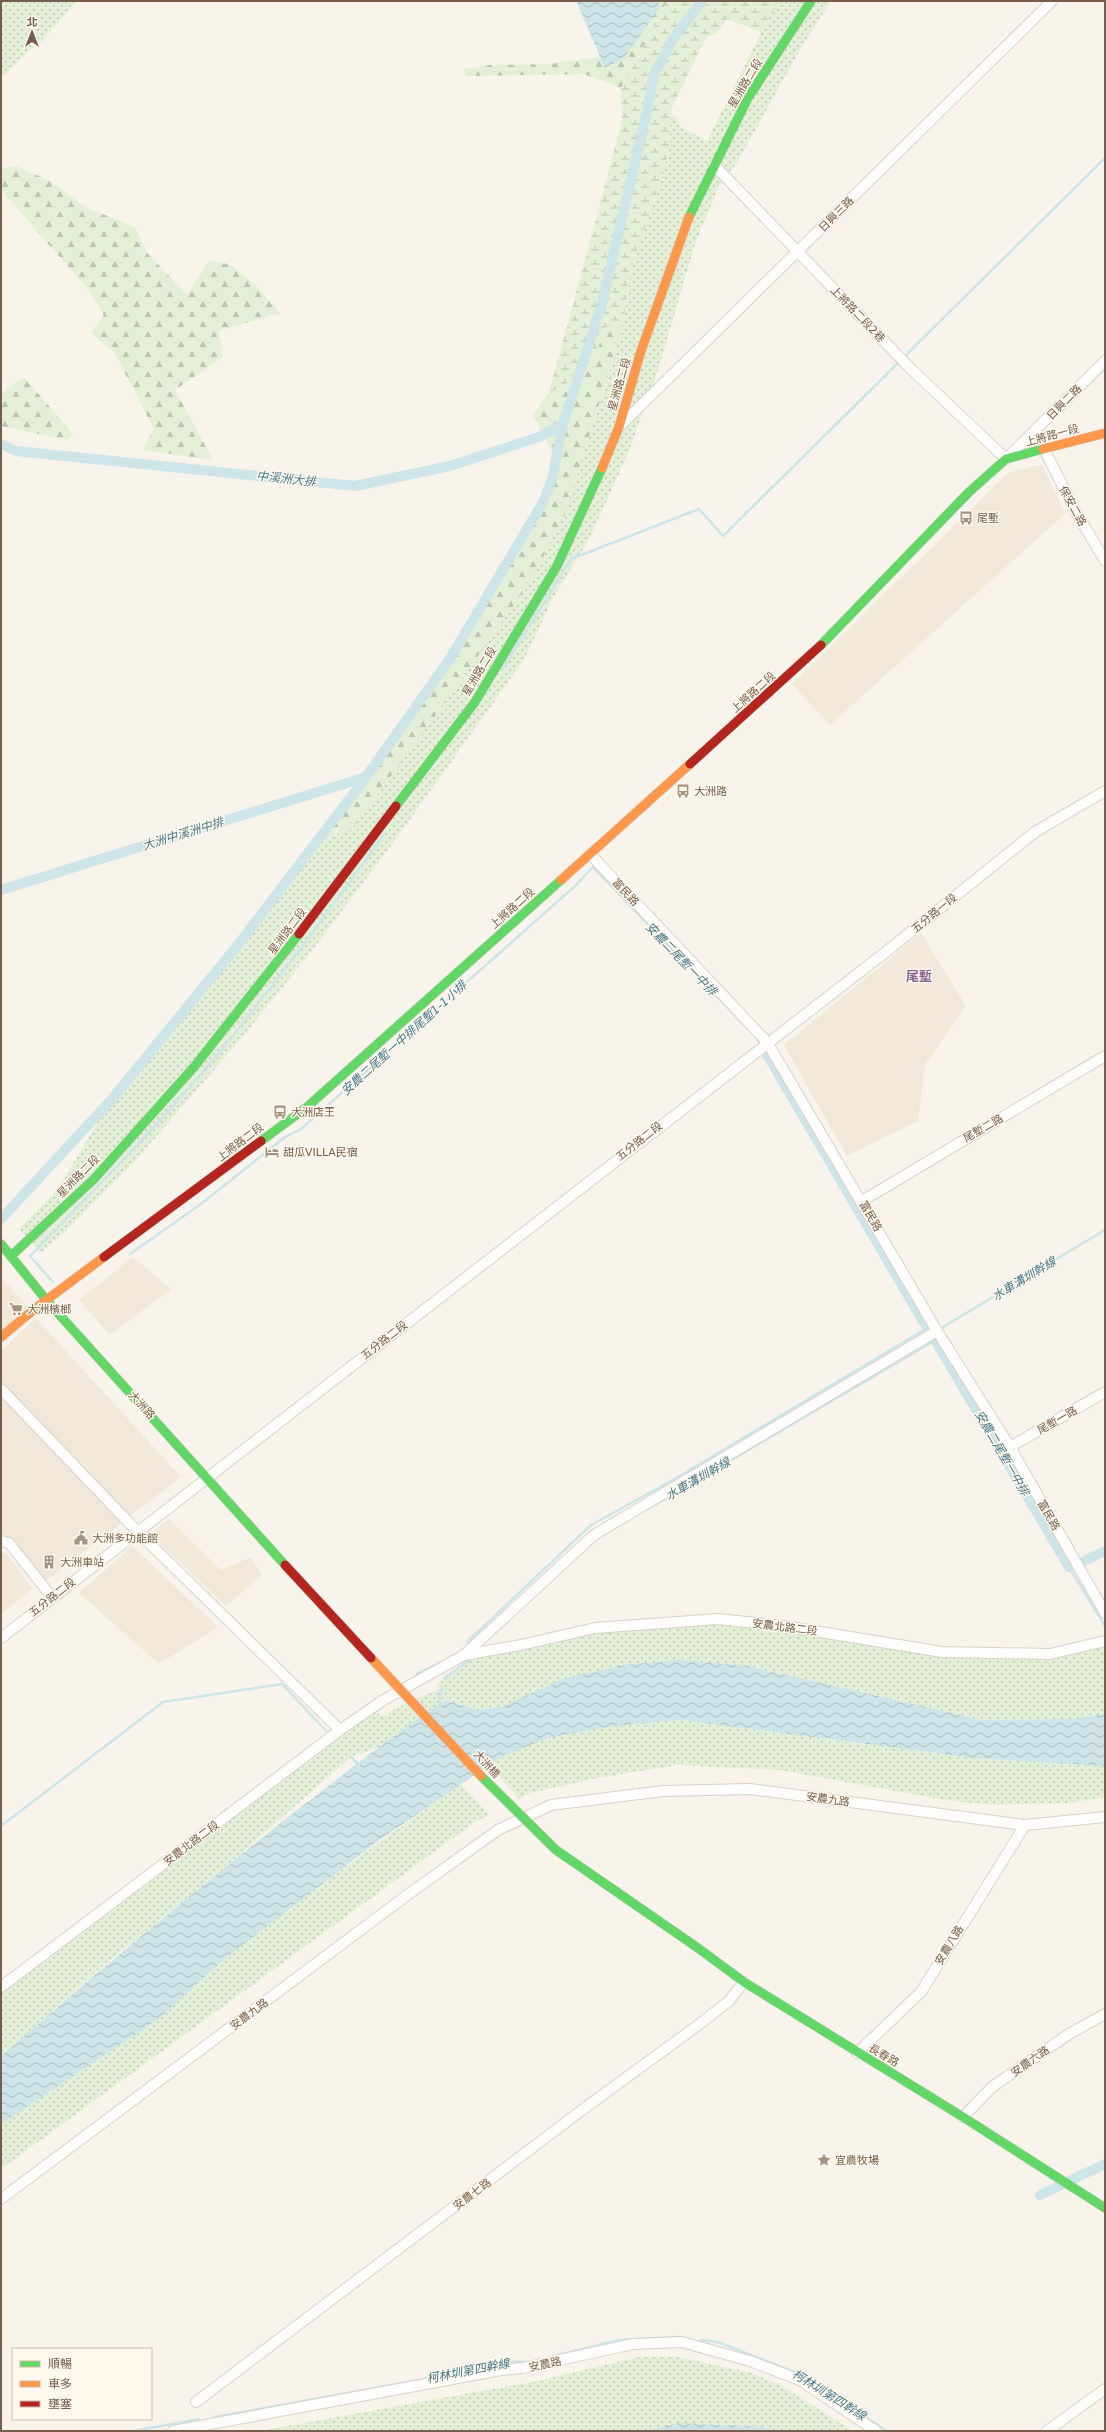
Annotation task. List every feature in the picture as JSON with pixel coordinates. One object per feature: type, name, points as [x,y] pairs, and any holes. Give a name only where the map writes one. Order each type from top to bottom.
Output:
[{"type":"street","name":"星洲路二段","points":[[11,1256],[94,1179],[194,1067],[280,960],[475,702],[557,566],[590,497],[619,427],[641,351],[683,228],[748,98],[811,1]]},
{"type":"street","name":"日興三路","points":[[619,427],[1052,1]]},
{"type":"street","name":"上將路二段2巷","points":[[714,165],[909,367],[1006,459]]},
{"type":"street","name":"日興二路","points":[[1006,459],[1105,361]]},
{"type":"street","name":"上將路一段","points":[[1006,459],[1105,433]]},
{"type":"street","name":"保安二路","points":[[1044,449],[1076,512],[1105,561]]},
{"type":"street","name":"上將路二段","points":[[1,1337],[307,1107],[803,663],[969,492],[1006,459]]},
{"type":"street","name":"五分路一段","points":[[767,1042],[887,951],[1035,832],[1105,791]]},
{"type":"street","name":"富民路","points":[[590,854],[767,1042],[938,1331],[1010,1447],[1105,1613]]},
{"type":"street","name":"五分路二段","points":[[1,1638],[767,1042]]},
{"type":"street","name":"尾塹二路","points":[[862,1201],[1105,1056]]},
{"type":"street","name":"大洲路","points":[[1,1244],[48,1301],[285,1565]]},
{"type":"street","points":[[464,1655],[594,1535],[938,1331]]},
{"type":"street","points":[[1,1389],[138,1531],[340,1730]]},
{"type":"street","name":"尾塹一路","points":[[1010,1447],[1105,1392]]},
{"type":"street","points":[[1,1541],[9,1543],[52,1597]]},
{"type":"street","name":"大洲橋","points":[[285,1565],[499,1796],[556,1850],[698,1948]]},
{"type":"street","name":"安農北路二段","points":[[1,1987],[340,1730],[382,1701],[464,1655],[521,1645],[595,1628],[718,1619],[784,1626],[942,1652],[1050,1654],[1105,1641]]},
{"type":"street","name":"安農九路","points":[[1,2199],[410,1892],[498,1830],[551,1805],[663,1790],[750,1789],[1025,1825],[1105,1817]]},
{"type":"street","name":"安農八路","points":[[857,2053],[921,1992],[1025,1825]]},
{"type":"street","name":"長春路","points":[[698,1948],[744,1982],[963,2117],[1105,2208]]},
{"type":"street","name":"安農七路","points":[[196,2402],[702,2022],[729,2001],[744,1982]]},
{"type":"street","name":"安農六路","points":[[963,2117],[992,2087],[1069,2034],[1105,2014]]},
{"type":"street","name":"安農路","points":[[173,2431],[501,2370],[523,2368],[633,2344],[682,2342],[750,2361],[800,2380],[876,2431]]},
{"type":"street","points":[[1047,2431],[1105,2389]]},
{"type":"shaded area","points":[[1042,464],[1065,514],[830,725],[792,684],[1008,473]]},
{"type":"shaded area","points":[[921,933],[966,1006],[925,1064],[918,1121],[847,1156],[784,1045]]},
{"type":"shaded area","points":[[133,1257],[171,1289],[110,1335],[79,1300]]},
{"type":"shaded area","points":[[1,1277],[28,1307],[1,1334]]},
{"type":"shaded area","points":[[36,1318],[181,1477],[46,1581],[7,1536],[1,1535],[1,1351]]},
{"type":"shaded area","points":[[169,1519],[221,1570],[251,1557],[262,1575],[226,1606],[150,1534]]},
{"type":"shaded area","points":[[132,1546],[218,1627],[159,1664],[79,1593]]},
{"type":"shaded area","points":[[1,1552],[7,1554],[33,1589],[1,1614]]},
{"type":"green space","points":[[1,1],[77,1],[42,41],[25,54],[6,74],[1,75]]},
{"type":"green space","points":[[657,1],[667,1],[621,88],[584,74],[466,76],[464,69],[490,65],[549,64],[601,57],[605,67],[661,6]]},
{"type":"green space","points":[[667,1],[780,1],[761,32],[727,19],[716,34],[706,37],[670,112],[670,146],[664,171],[630,272],[623,327],[605,327],[594,359],[571,381],[549,393],[622,122],[621,88]]},
{"type":"green space","points":[[780,1],[831,1],[801,48],[738,161],[719,186],[695,244],[659,367],[628,454],[588,541],[553,598],[524,660],[393,843],[307,957],[240,1040],[136,1160],[67,1230],[40,1253],[19,1229],[57,1190],[112,1099],[237,946],[316,843],[353,828],[530,582],[565,514],[623,327],[631,268],[664,171],[670,146],[670,112],[677,118],[681,127],[707,141],[766,23]]},
{"type":"green space","points":[[16,166],[51,181],[85,207],[135,227],[148,254],[187,295],[210,260],[231,265],[258,288],[280,313],[219,331],[223,357],[175,390],[213,460],[143,450],[154,429],[114,352],[91,333],[104,315],[86,287],[1,190],[1,168]]},
{"type":"green space","points":[[605,327],[623,327],[565,514],[530,582],[353,828],[316,843],[449,660],[543,502],[555,475],[554,456],[533,415],[549,393],[571,381],[594,359]]},
{"type":"green space","points":[[24,377],[74,435],[68,440],[1,426],[1,393]]},
{"type":"green space","points":[[718,1619],[942,1652],[1050,1654],[1105,1641],[1105,1714],[1072,1719],[982,1720],[748,1666],[563,1679],[501,1707],[478,1710],[446,1700],[378,1747],[351,1757],[231,1862],[102,1967],[1,2056],[1,1992],[374,1712],[384,1717],[394,1709],[439,1689],[438,1683],[465,1662],[521,1645],[595,1628]]},
{"type":"green space","points":[[680,1720],[983,1759],[1105,1766],[1105,1797],[1069,1803],[994,1805],[952,1801],[779,1770],[677,1765],[597,1778],[530,1793],[519,1799],[489,1765],[510,1753],[533,1743],[557,1736],[606,1727]]},
{"type":"green space","points":[[461,1784],[489,1815],[475,1822],[1,2169],[1,2124],[156,2021],[227,1957],[296,1902]]},
{"type":"green space","points":[[639,2357],[678,2357],[752,2373],[782,2386],[853,2431],[774,2431],[762,2427],[678,2424],[645,2431],[259,2431],[533,2382]]},
{"type":"water","points":[[576,1],[657,1],[661,6],[624,58],[605,68]]},
{"type":"water","points":[[680,1660],[748,1666],[982,1720],[1072,1719],[1105,1714],[1105,1766],[983,1759],[680,1720],[614,1726],[548,1738],[501,1757],[378,1841],[227,1957],[156,2021],[1,2124],[1,2056],[218,1873],[349,1770],[426,1713],[446,1700],[478,1710],[501,1707],[563,1679],[624,1665]]},
{"type":"water","points":[[680,2423],[762,2427],[774,2431],[645,2431]]},
{"type":"waterway","points":[[1,1219],[112,1099],[237,946],[366,777],[449,660],[543,502],[552,479],[563,424],[601,307],[646,116],[654,75],[673,39],[702,1]]},
{"type":"waterway","points":[[903,358],[1105,158]]},
{"type":"waterway","points":[[503,669],[571,559],[699,509],[723,536],[900,361]]},
{"type":"waterway","name":"中溪洲大排","points":[[1,444],[16,451],[355,486],[450,466],[539,437],[563,424]]},
{"type":"waterway","name":"大洲中溪洲中排","points":[[1,890],[366,777]]},
{"type":"waterway","points":[[53,1282],[30,1256],[131,1152],[204,1071],[287,967],[383,836]]},
{"type":"waterway","name":"安農二尾塹一中排尾塹1-1小排","points":[[130,1254],[201,1204],[285,1137],[301,1129],[574,887],[593,867],[756,1037],[761,1046]]},
{"type":"waterway","points":[[766,1053],[927,1328]]},
{"type":"waterway","name":"水車溝圳幹線","points":[[943,1327],[1105,1230]]},
{"type":"waterway","points":[[467,1642],[591,1525],[673,1480],[927,1328]]},
{"type":"waterway","name":"安農二尾塹一中排","points":[[935,1340],[1069,1567]]},
{"type":"waterway","name":"水車溝圳幹線","points":[[648,1509],[934,1341]]},
{"type":"waterway","name":"安農二尾塹一中排","points":[[1082,1562],[1105,1551]]},
{"type":"waterway","points":[[1069,1567],[1105,1626]]},
{"type":"waterway","points":[[448,1659],[453,1655]]},
{"type":"waterway","name":"水車溝圳幹線","points":[[444,1678],[469,1660]]},
{"type":"waterway","points":[[417,1674],[442,1662]]},
{"type":"waterway","points":[[1,1826],[163,1702],[282,1684],[329,1734]]},
{"type":"waterway","name":"水車溝圳幹線","points":[[441,1705],[439,1698],[442,1688]]},
{"type":"waterway","points":[[351,1757],[359,1765]]},
{"type":"waterway","points":[[1040,2195],[1105,2164]]},
{"type":"waterway","name":"柯林圳第四幹線","points":[[554,2356],[619,2340],[678,2337]]},
{"type":"waterway","name":"柯林圳第四幹線","points":[[701,2340],[718,2342],[802,2375],[887,2431]]},
{"type":"waterway","name":"柯林圳第四幹線","points":[[215,2417],[441,2376],[504,2361],[529,2362]]},
{"type":"waterway","points":[[134,2431],[199,2419]]},
{"type":"traffic: fast","points":[[689,217],[748,98],[811,1]]},
{"type":"traffic: fast","points":[[821,645],[969,492],[1006,459],[1043,449]]},
{"type":"traffic: fast","points":[[396,806],[475,702],[557,566],[602,468]]},
{"type":"traffic: fast","points":[[261,1141],[307,1107],[561,880]]},
{"type":"traffic: fast","points":[[11,1256],[94,1179],[194,1067],[299,934]]},
{"type":"traffic: fast","points":[[1,1244],[47,1301],[285,1565]]},
{"type":"traffic: fast","points":[[481,1776],[556,1850],[698,1948]]},
{"type":"traffic: fast","points":[[698,1948],[744,1982],[963,2117],[1105,2208]]},
{"type":"traffic: slow","points":[[602,468],[619,427],[641,351],[689,217]]},
{"type":"traffic: slow","points":[[1043,449],[1105,433]]},
{"type":"traffic: slow","points":[[561,880],[690,764]]},
{"type":"traffic: slow","points":[[1,1337],[37,1307],[104,1257]]},
{"type":"traffic: slow","points":[[371,1658],[481,1776]]},
{"type":"traffic: jam","points":[[690,764],[821,645]]},
{"type":"traffic: jam","points":[[299,934],[396,806]]},
{"type":"traffic: jam","points":[[104,1257],[261,1141]]},
{"type":"traffic: jam","points":[[285,1565],[371,1658]]},
{"type":"place","name":"尾塹","points":[[966,518]]},
{"type":"place","name":"大洲路","points":[[683,791]]},
{"type":"place","name":"大洲店王","points":[[280,1112]]},
{"type":"place","name":"甜瓜VILLA民宿","points":[[272,1152]]},
{"type":"place","name":"大洲檳榔","points":[[16,1309]]},
{"type":"place","name":"大洲多功能館","points":[[81,1538]]},
{"type":"place","name":"大洲車站","points":[[49,1562]]},
{"type":"place","name":"宜農牧場","points":[[824,2160]]},
{"type":"district","name":"尾塹","points":[[919,976]]}]
